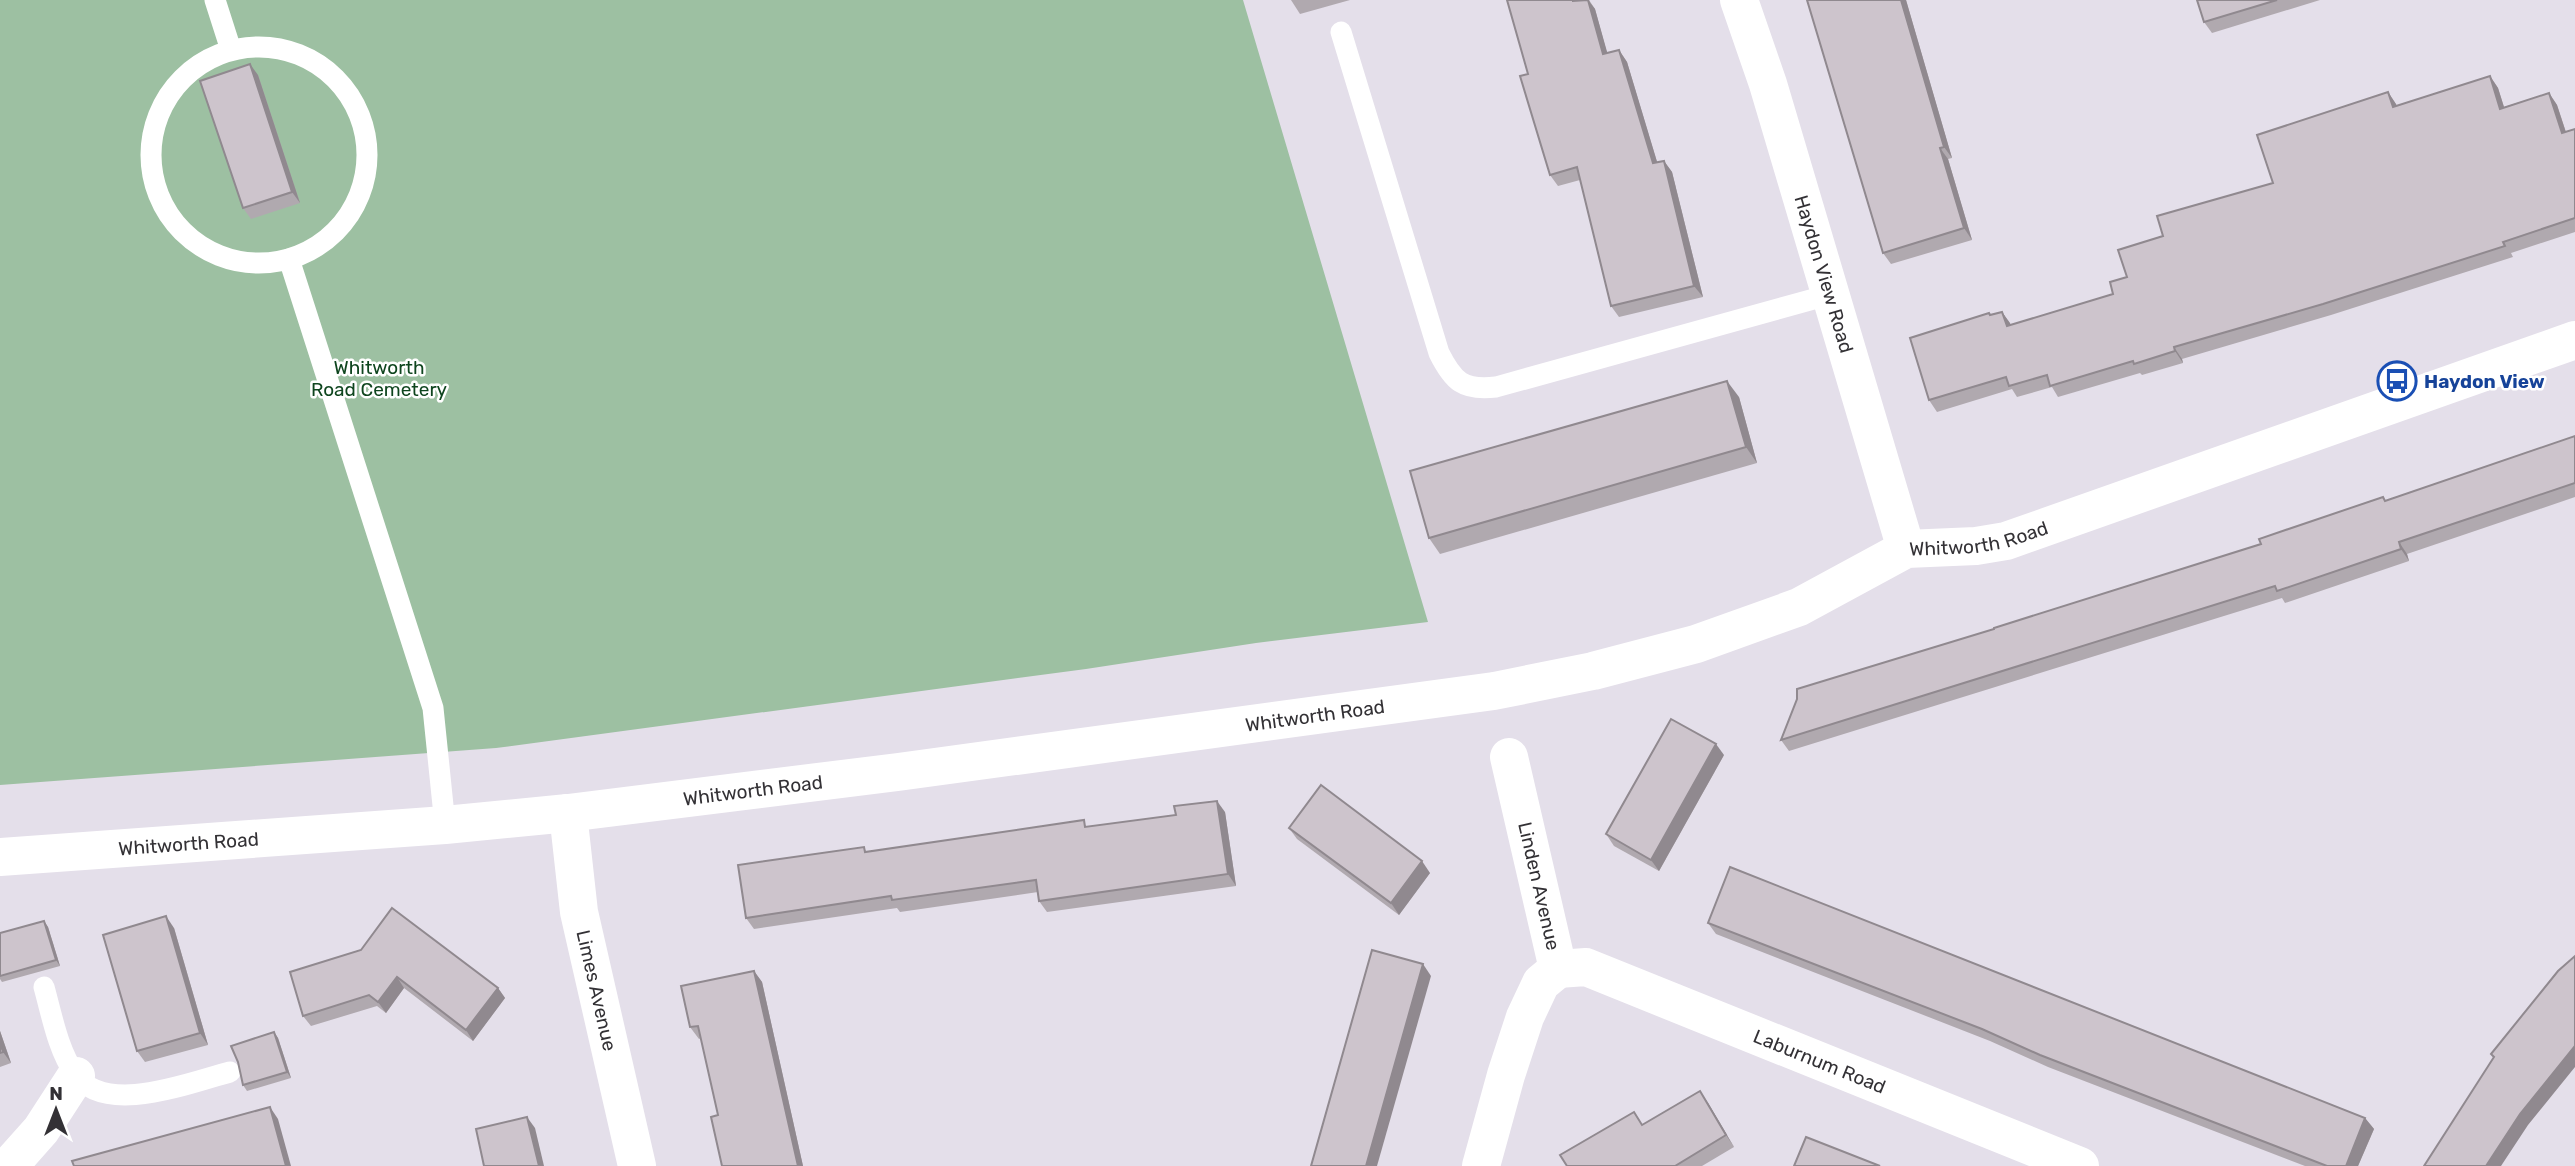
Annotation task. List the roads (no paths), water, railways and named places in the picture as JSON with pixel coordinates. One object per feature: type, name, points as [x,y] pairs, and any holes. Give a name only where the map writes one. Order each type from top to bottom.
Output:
[{"type":"main road","name":"Haydon View Road","points":[[1739,0],[1769,84],[1906,549]]},
{"type":"main road","name":"Whitworth Road","points":[[0,857],[445,825],[568,813],[1266,723],[1494,691],[1581,674],[1696,644],[1799,607],[1906,549],[1976,547],[2006,541],[2575,341]]},
{"type":"main road","name":"Linden Avenue","points":[[1482,1166],[1506,1075],[1525,1017],[1541,983],[1558,969],[1509,757]]},
{"type":"main road","name":"Limes Avenue","points":[[568,813],[579,912],[637,1166]]},
{"type":"main road","name":"Laburnum Road","points":[[1558,969],[1586,967],[2080,1166]]},
{"type":"main road","points":[[9,1166],[41,1130],[76,1076]]},
{"type":"lane","points":[[215,0],[231,50]]},
{"type":"lane","points":[[1341,32],[1439,353],[1451,375],[1459,382],[1470,387],[1496,387],[1832,294]]},
{"type":"lane","points":[[264,46],[298,53],[327,69],[350,94],[364,126],[368,159],[361,192],[345,222],[320,245],[289,259],[255,263],[221,256],[191,240],[168,214],[154,184],[150,149],[157,117],[174,86],[200,63],[231,50],[264,46]]},
{"type":"lane","points":[[289,259],[433,708],[445,825]]},
{"type":"lane","points":[[44,987],[62,1048],[76,1076],[104,1094],[145,1094],[230,1072]]},
{"type":"place","name":"Haydon View","points":[[2397,381]]},
{"type":"park label","name":"Whitworth Road Cemetery","points":[[379,378]]}]
